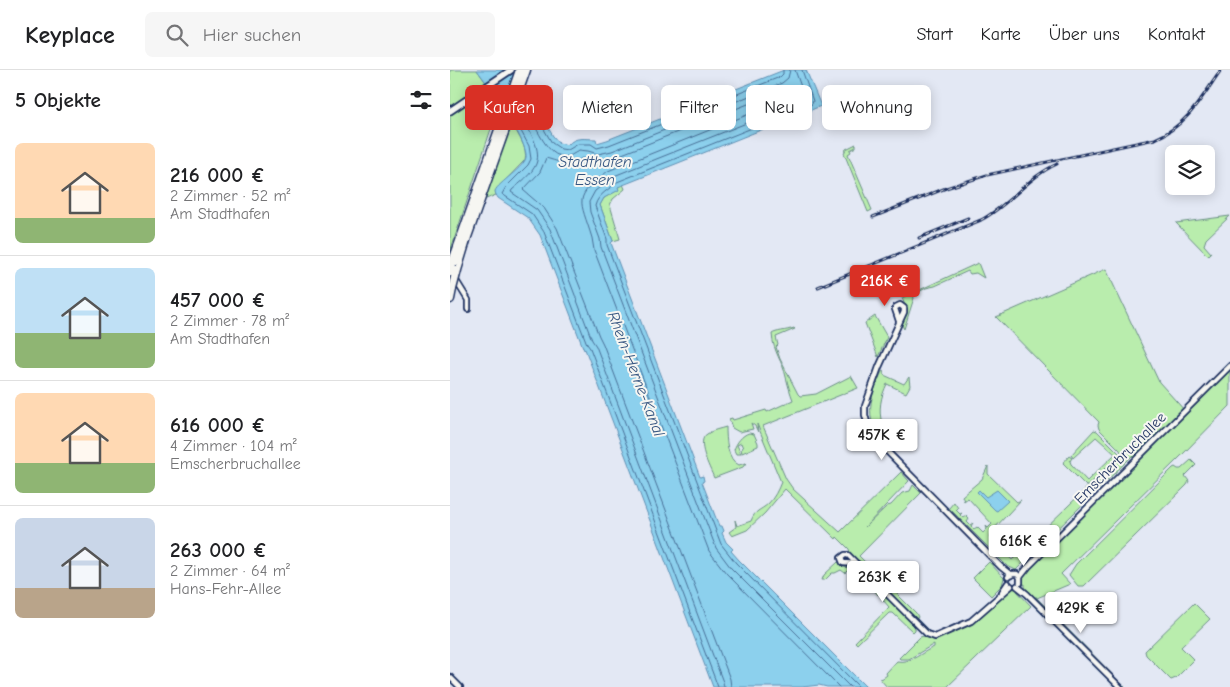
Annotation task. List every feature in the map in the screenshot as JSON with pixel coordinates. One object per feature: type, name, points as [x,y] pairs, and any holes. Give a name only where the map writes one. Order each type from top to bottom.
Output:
[{"type":"highway","points":[[474,209],[520,70]]},
{"type":"highway","points":[[450,299],[452,269],[526,70]]},
{"type":"street","points":[[450,111],[511,70]]},
{"type":"street","points":[[452,269],[468,300],[468,309]]},
{"type":"street","points":[[899,321],[866,400],[865,410],[868,426],[879,443],[1120,687]]},
{"type":"street","name":"Emscherbruchallee","points":[[858,564],[930,636],[941,635],[971,621],[1028,567],[1230,366]]},
{"type":"street","points":[[450,677],[460,687]]},
{"type":"green space","points":[[450,70],[477,70],[488,85],[465,85],[465,130],[491,130],[450,252]]},
{"type":"green space","points":[[510,130],[516,130],[524,146],[525,160],[496,190],[496,195],[486,199],[486,194]]},
{"type":"green space","points":[[856,144],[856,147],[850,150],[851,152],[848,154],[872,210],[868,212],[844,153],[846,149]]},
{"type":"green space","points":[[623,184],[625,189],[613,199],[610,205],[620,239],[613,241],[600,205],[604,198],[618,190],[617,187]]},
{"type":"green space","points":[[1230,216],[1206,239],[1204,245],[1211,253],[1208,256],[1176,223]]},
{"type":"green space","points":[[978,263],[984,278],[976,273],[970,274],[968,271],[913,295],[914,298],[904,329],[902,325],[907,310],[902,298]]},
{"type":"green space","points":[[1106,269],[1159,382],[1185,411],[1230,363],[1230,406],[1061,574],[1070,584],[1037,598],[1125,687],[1035,599],[1037,597],[1034,597],[1025,587],[1025,584],[1023,585],[1023,577],[1136,460],[1132,456],[1016,570],[1007,566],[949,508],[954,502],[958,508],[956,510],[960,514],[962,513],[960,515],[963,518],[966,516],[969,519],[967,522],[970,525],[973,523],[971,526],[974,529],[977,527],[983,533],[987,529],[986,526],[988,528],[992,524],[968,498],[964,501],[962,496],[982,479],[988,466],[988,474],[1017,502],[1021,500],[992,531],[993,533],[990,537],[1012,560],[1122,454],[1099,429],[1099,422],[996,317]]},
{"type":"green space","points":[[875,316],[887,337],[878,357],[865,323]]},
{"type":"green space","points":[[794,328],[776,337],[778,345],[776,347],[780,359],[800,396],[816,394],[851,376],[858,388],[763,426],[786,479],[793,489],[840,532],[901,472],[909,481],[865,527],[902,493],[910,491],[913,485],[921,493],[859,556],[916,613],[918,617],[916,620],[850,553],[849,549],[837,537],[836,539],[785,489],[765,513],[747,530],[732,536],[729,532],[736,527],[735,520],[737,526],[751,521],[756,513],[772,499],[781,482],[757,424],[758,432],[751,423],[753,429],[739,432],[732,428],[729,419],[732,418],[733,420],[766,410],[767,412],[793,400],[785,372],[774,346],[772,334]]},
{"type":"green space","points":[[883,370],[884,375],[904,384],[909,377],[910,386],[906,393],[887,384],[881,403],[882,423],[875,429],[872,422],[871,406],[874,391]]},
{"type":"green space","points":[[726,427],[728,449],[732,459],[739,465],[746,463],[743,467],[714,478],[704,455],[702,442],[709,433]]},
{"type":"green space","points":[[1094,430],[1120,454],[1086,486],[1063,463],[1069,456],[1072,458],[1071,464],[1087,481],[1115,454],[1096,437],[1073,458],[1071,455]]},
{"type":"green space","points":[[749,433],[754,434],[758,446],[742,453],[741,443],[737,445],[741,454],[736,454],[734,450],[738,442]]},
{"type":"green space","points":[[1191,460],[1196,465],[1185,476],[1189,481],[1187,485],[1084,586],[1078,586],[1069,575],[1076,564],[1173,468],[1181,469]]},
{"type":"green space","points":[[838,562],[843,567],[859,569],[881,592],[878,595],[871,586],[855,573],[852,575],[847,571],[845,573],[841,570],[832,573],[825,580],[822,580],[824,575]]},
{"type":"green space","points":[[989,562],[1004,578],[1002,585],[991,596],[973,578]]},
{"type":"green space","points":[[1011,588],[1019,590],[1017,591],[1031,606],[947,687],[887,687],[880,679],[887,675],[886,673],[897,661],[907,661],[934,647],[934,644],[909,659],[900,659],[920,637],[924,636],[935,639],[974,622]]},
{"type":"green space","points":[[886,597],[915,625],[915,630],[913,632],[893,613],[889,613],[857,644],[855,642],[889,607],[883,600]]},
{"type":"green space","points":[[1194,603],[1210,619],[1181,647],[1194,660],[1176,678],[1171,680],[1146,655],[1145,651]]},
{"type":"water","points":[[477,70],[514,70],[523,85],[488,85]]},
{"type":"water","points":[[784,70],[806,70],[821,106],[812,110],[812,85],[746,85]]},
{"type":"water","points":[[746,85],[746,130],[761,130],[618,187],[619,190],[604,198],[600,205],[613,241],[611,243],[700,477],[703,476],[704,481],[702,482],[719,526],[722,526],[724,531],[722,533],[726,542],[733,549],[731,551],[739,560],[866,687],[827,687],[819,685],[803,687],[713,687],[540,235],[528,218],[498,198],[495,193],[497,188],[525,161],[525,149],[516,130],[549,130],[559,143],[568,145],[574,140],[596,139],[597,143],[632,130],[651,130],[651,123],[661,119],[661,130],[736,130],[736,89]]},
{"type":"water","points":[[979,490],[986,497],[997,490],[1008,501],[997,511],[977,492]]},
{"type":"railway","points":[[873,217],[946,188],[987,175],[1155,139],[1176,127],[1185,119],[1221,70]]},
{"type":"railway","points":[[818,287],[981,220],[1001,207],[1037,176],[1057,164]]},
{"type":"railway","points":[[919,238],[968,218]]},
{"type":"water label","name":"Stadthafen Essen","points":[[595,171]]},
{"type":"water label","name":"Rhein-Herne-Kanal","points":[[636,374]]}]
